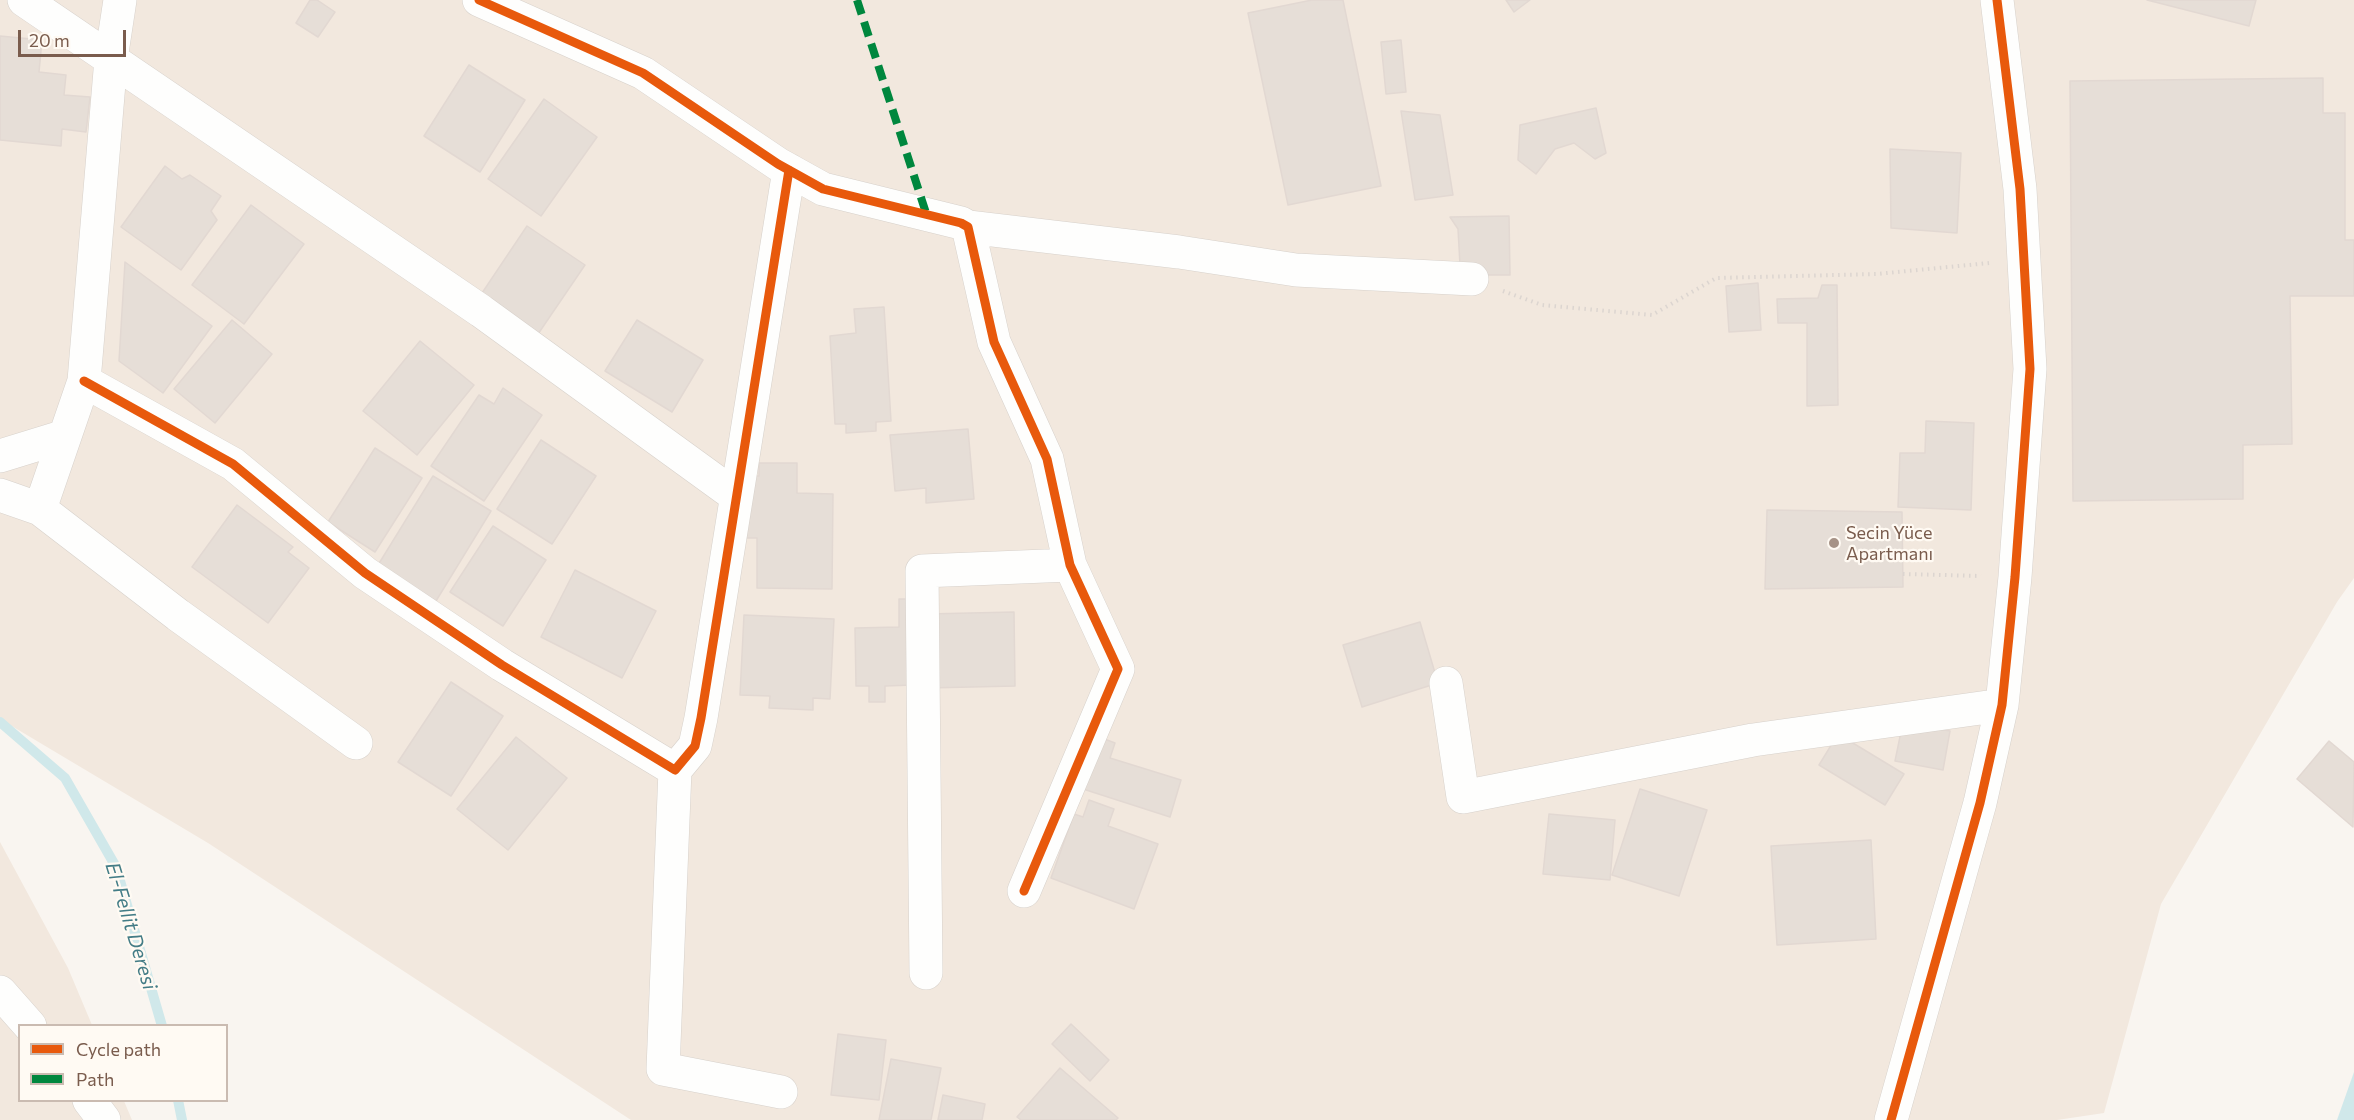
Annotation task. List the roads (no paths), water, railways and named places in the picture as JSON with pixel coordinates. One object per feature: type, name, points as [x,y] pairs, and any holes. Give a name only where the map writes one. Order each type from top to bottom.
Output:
[{"type":"street","points":[[24,0],[481,311],[736,496]]},
{"type":"street","points":[[40,509],[84,381],[111,58],[120,0]]},
{"type":"street","points":[[479,0],[643,73],[789,170],[823,189],[968,226],[1179,252],[1296,270],[1472,279]]},
{"type":"street","points":[[1891,1120],[1980,803],[2002,705],[2015,577],[2030,369],[2020,189],[1997,0]]},
{"type":"street","points":[[781,1092],[663,1069],[675,770],[695,746],[701,718],[789,170]]},
{"type":"street","points":[[968,226],[994,342],[1047,459],[1070,565],[1118,669],[1024,891]]},
{"type":"street","points":[[84,381],[233,464],[365,573],[502,664],[675,770]]},
{"type":"street","points":[[0,456],[64,436]]},
{"type":"street","points":[[0,495],[40,509],[178,615],[356,743]]},
{"type":"street","points":[[926,973],[922,571],[1070,565]]},
{"type":"street","points":[[1446,683],[1463,797],[1753,740],[2002,705]]},
{"type":"street","points":[[0,992],[28,1024]]},
{"type":"street","points":[[90,1102],[104,1120]]},
{"type":"water","points":[[2354,1072],[2354,1120],[2337,1120]]},
{"type":"waterway","name":"El-Fellit Deresi","points":[[0,722],[65,778],[116,867],[161,1024]]},
{"type":"waterway","name":"El-Fellit Deresi","points":[[178,1102],[182,1120]]},
{"type":"place","name":"Secin Yüce Apartmanı","points":[[1834,543]]}]
